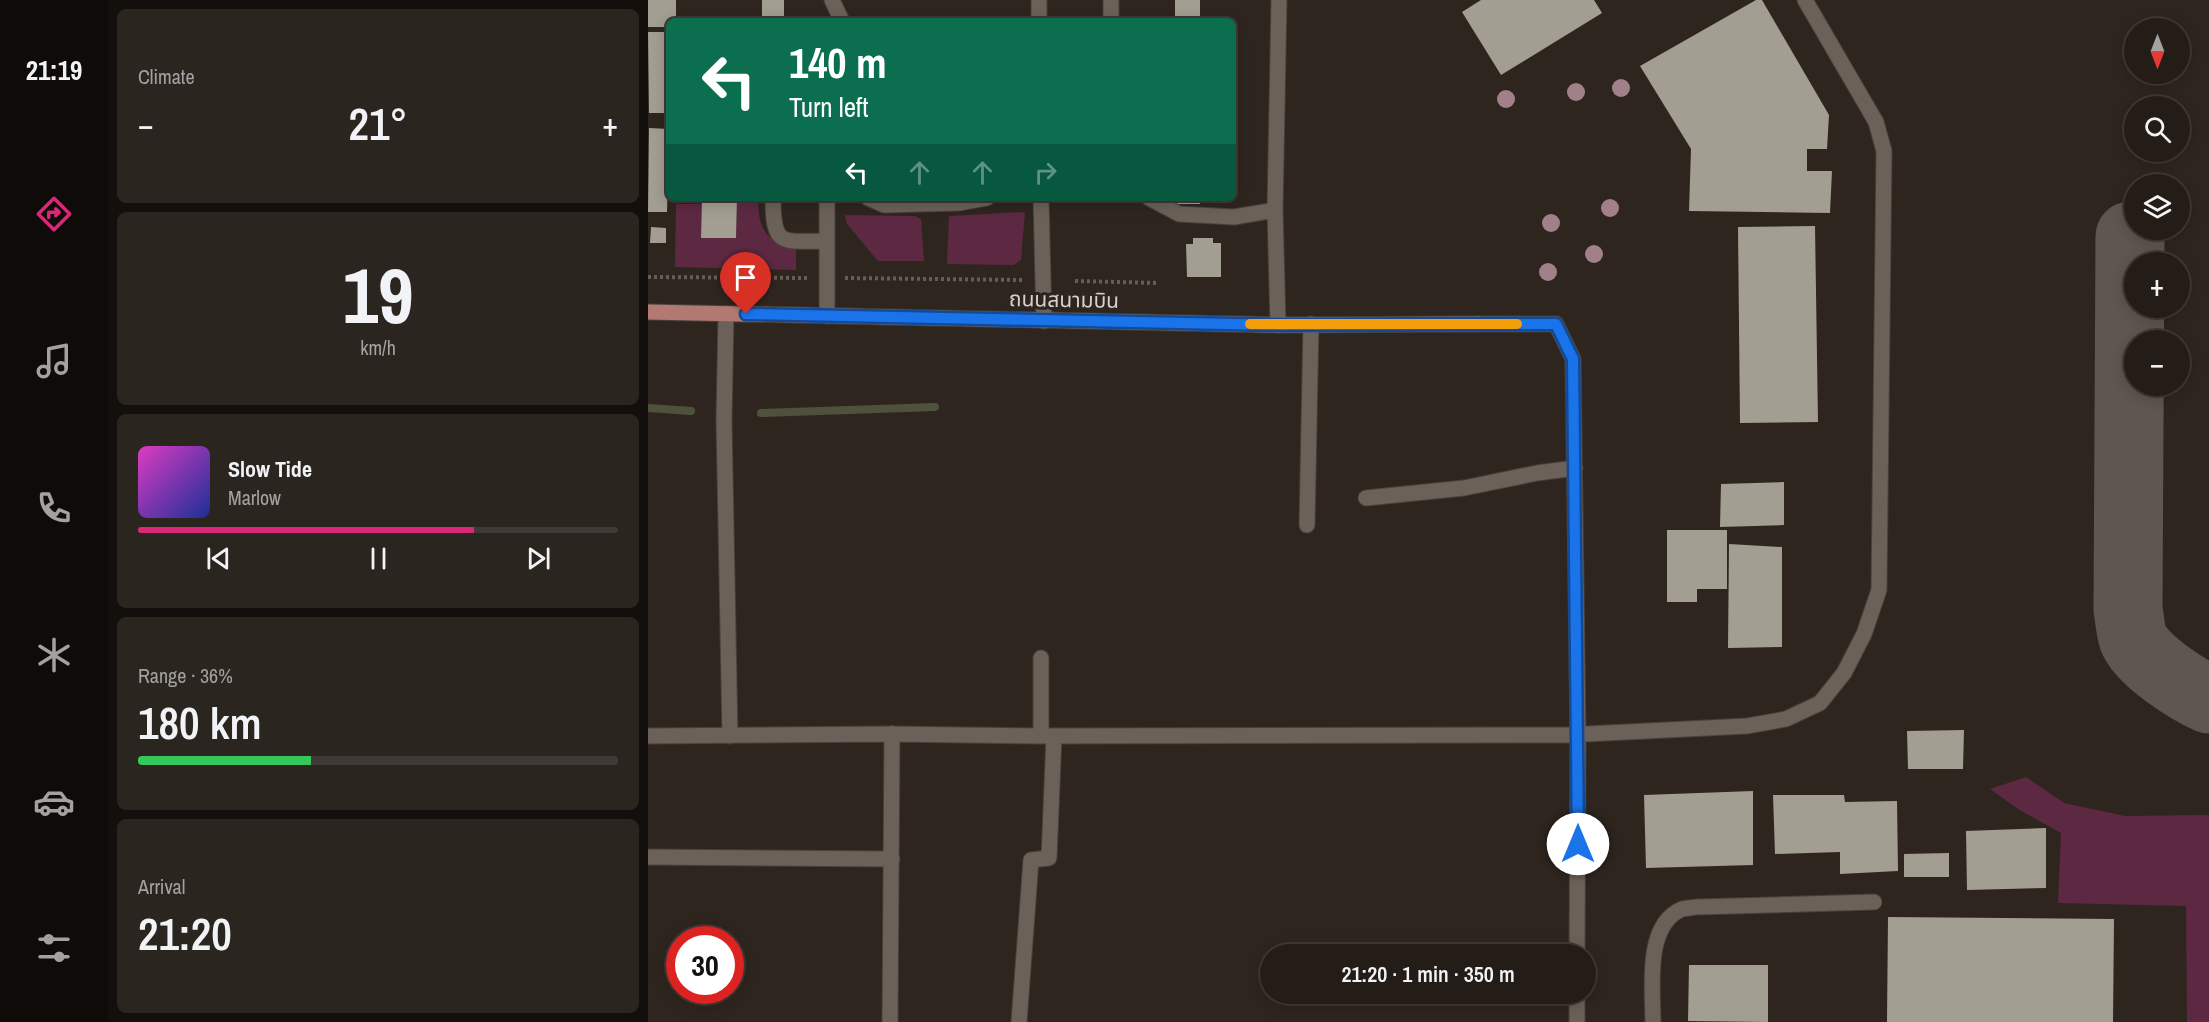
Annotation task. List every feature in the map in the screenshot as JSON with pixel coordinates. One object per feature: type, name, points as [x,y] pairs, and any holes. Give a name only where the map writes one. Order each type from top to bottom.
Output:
[{"type":"main road","name":"ถนนสนามบิน","points":[[648,312],[1278,325],[1479,324]]},
{"type":"street","points":[[831,18],[832,0]]},
{"type":"street","points":[[832,0],[841,18]]},
{"type":"street","points":[[1039,0],[1039,18]]},
{"type":"street","points":[[1111,18],[1112,0]]},
{"type":"street","points":[[1278,325],[1275,210],[1279,0]]},
{"type":"street","points":[[648,736],[1578,735],[1747,726],[1786,719],[1820,703],[1844,673],[1864,634],[1879,590],[1884,151],[1876,122],[1805,0]]},
{"type":"street","points":[[773,201],[773,223],[778,234],[790,240],[826,240]]},
{"type":"street","points":[[827,201],[827,316]]},
{"type":"street","points":[[875,201],[884,205],[896,205],[966,201]]},
{"type":"street","points":[[1041,201],[1041,274],[1044,321]]},
{"type":"street","points":[[1155,201],[1179,214],[1234,217],[1275,210]]},
{"type":"street","points":[[726,314],[724,421],[730,736]]},
{"type":"street","points":[[1307,525],[1311,324]]},
{"type":"street","points":[[1479,324],[1556,324],[1573,359],[1578,735],[1577,944]]},
{"type":"street","points":[[1366,498],[1464,488],[1537,473],[1575,468]]},
{"type":"street","points":[[1019,1022],[1031,860],[1048,858],[1048,736],[1041,658]]},
{"type":"street","points":[[890,1022],[892,734]]},
{"type":"street","points":[[648,856],[892,859]]},
{"type":"street","points":[[1653,1022],[1655,943],[1668,920],[1682,909],[1874,902]]},
{"type":"street","points":[[1577,1004],[1577,1022]]},
{"type":"path","points":[[1076,281],[1159,284]]},
{"type":"shaded area","points":[[737,201],[758,201],[765,232],[777,241],[796,245],[796,270],[675,267],[676,204],[702,204],[701,238],[736,238]]},
{"type":"shaded area","points":[[1025,212],[1021,260],[1014,265],[947,264],[949,216]]},
{"type":"shaded area","points":[[845,215],[915,216],[921,219],[924,261],[878,261],[847,224]]},
{"type":"shaded area","points":[[2026,777],[2064,803],[2125,816],[2209,815],[2209,1022],[2187,1022],[2186,906],[2058,903],[2061,833],[2018,809],[1990,789]]},
{"type":"building","points":[[648,0],[676,0],[676,18],[666,18],[666,27],[648,27]]},
{"type":"building","points":[[762,0],[784,0],[784,18],[762,18]]},
{"type":"building","points":[[1175,0],[1200,0],[1200,18],[1175,18]]},
{"type":"building","points":[[1481,0],[1594,0],[1602,13],[1501,75],[1462,12]]},
{"type":"building","points":[[1756,0],[1762,0],[1829,115],[1827,149],[1807,149],[1807,171],[1832,171],[1830,213],[1689,211],[1691,149],[1640,66]]},
{"type":"building","points":[[648,32],[666,32],[665,113],[649,113]]},
{"type":"building","points":[[649,128],[666,129],[667,212],[648,212]]},
{"type":"building","points":[[702,201],[737,201],[736,238],[701,238]]},
{"type":"building","points":[[1174,201],[1200,201],[1200,204],[1174,204]]},
{"type":"building","points":[[1815,226],[1818,422],[1740,423],[1738,227]]},
{"type":"building","points":[[651,227],[666,228],[666,243],[650,243]]},
{"type":"building","points":[[1193,238],[1213,238],[1213,243],[1221,243],[1221,277],[1187,277],[1186,244],[1193,244]]},
{"type":"building","points":[[1784,482],[1784,525],[1720,527],[1721,484]]},
{"type":"building","points":[[1667,530],[1727,530],[1727,589],[1697,589],[1697,602],[1667,602]]},
{"type":"building","points":[[1729,544],[1782,547],[1782,647],[1728,648]]},
{"type":"building","points":[[1964,730],[1963,769],[1908,769],[1907,731]]},
{"type":"building","points":[[1753,791],[1753,865],[1646,868],[1644,795]]},
{"type":"building","points":[[1773,795],[1844,795],[1845,802],[1897,801],[1898,871],[1840,874],[1840,852],[1775,854]]},
{"type":"building","points":[[2046,828],[2046,888],[1967,890],[1966,831]]},
{"type":"building","points":[[1949,853],[1949,877],[1904,877],[1904,854]]},
{"type":"building","points":[[1888,917],[2114,919],[2113,1022],[1887,1022]]},
{"type":"building","points":[[1689,965],[1768,965],[1768,1022],[1688,1021]]},
{"type":"waterway","points":[[761,413],[935,407]]},
{"type":"waterway","points":[[648,408],[691,411]]},
{"type":"taxiway","points":[[2130,240],[2128,610],[2131,628],[2133,638],[2145,656],[2178,682],[2209,699]]},
{"type":"slow traffic","points":[[1250,324],[1517,324]]},
{"type":"route","points":[[746,314],[1278,325],[1556,324],[1573,359],[1578,844]]}]
